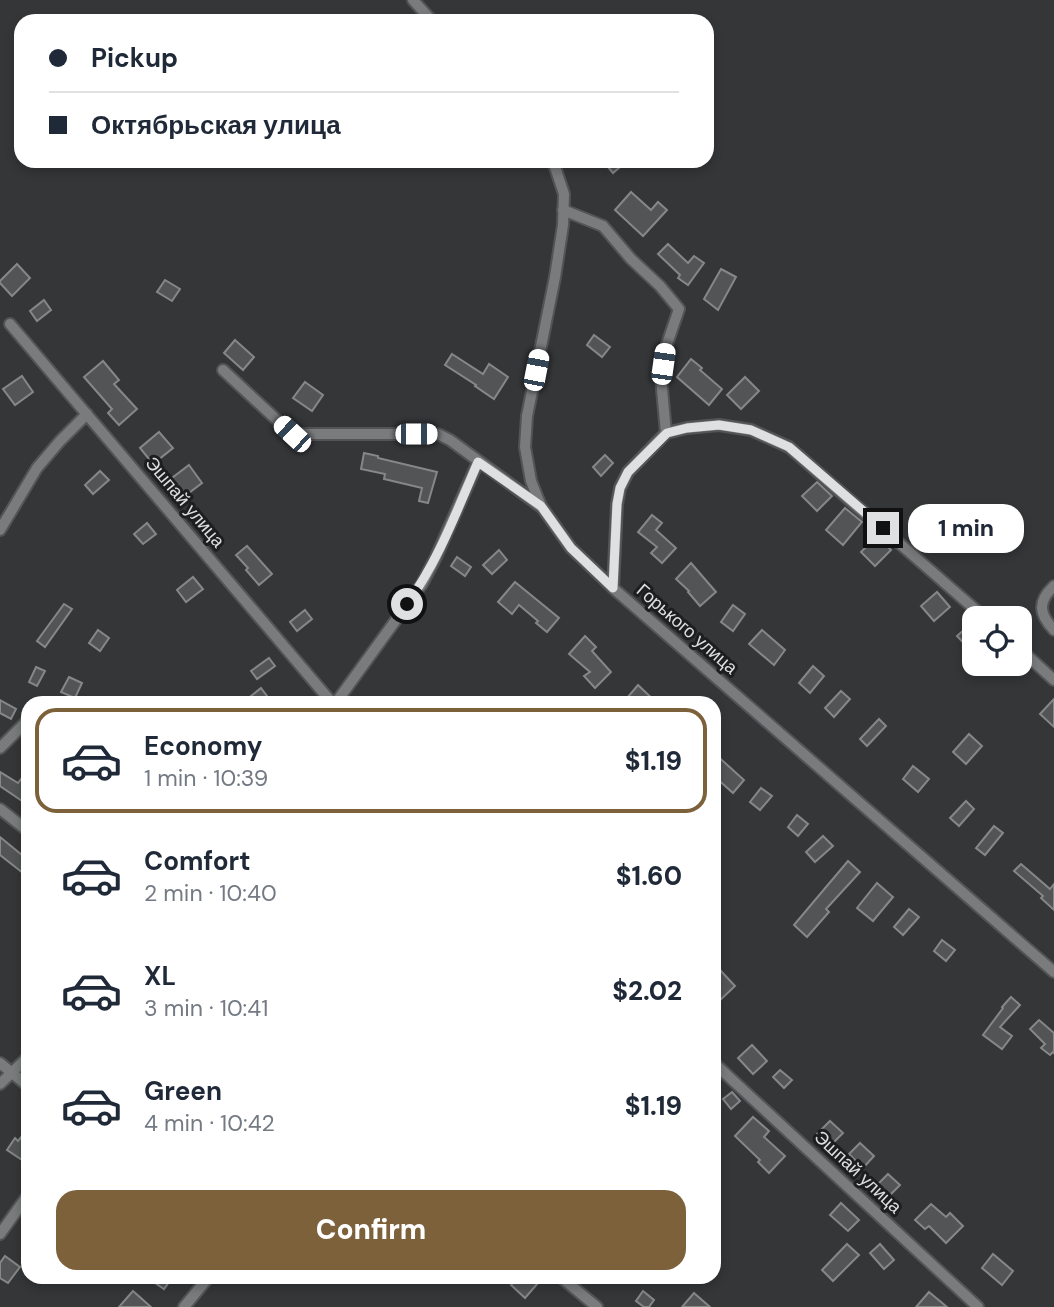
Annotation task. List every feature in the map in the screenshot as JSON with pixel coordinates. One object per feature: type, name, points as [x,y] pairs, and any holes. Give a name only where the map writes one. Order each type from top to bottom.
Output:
[{"type":"street","points":[[413,0],[426,14]]},
{"type":"street","name":"Горького улица","points":[[555,168],[564,194],[563,225],[527,416],[525,447],[531,481],[541,506],[571,548],[613,588],[1054,972]]},
{"type":"street","points":[[563,210],[603,226],[679,309],[665,350],[661,378],[667,433]]},
{"type":"street","name":"Эшпай улица","points":[[10,324],[327,696]]},
{"type":"street","points":[[223,370],[292,434],[438,434],[541,506]]},
{"type":"street","points":[[0,530],[37,468],[60,440],[87,414]]},
{"type":"street","points":[[613,588],[617,504],[620,488],[628,472],[667,433],[719,425],[751,430],[789,447],[971,606]]},
{"type":"street","points":[[340,696],[422,584],[478,462]]},
{"type":"street","points":[[1054,586],[1044,598],[1042,609],[1045,621],[1054,630]]},
{"type":"street","points":[[1032,660],[1054,680]]},
{"type":"street","points":[[0,748],[21,727]]},
{"type":"street","points":[[0,809],[21,826]]},
{"type":"street","points":[[0,1063],[21,1081]]},
{"type":"street","points":[[0,1084],[21,1063]]},
{"type":"street","name":"Эшпай улица","points":[[721,1069],[978,1307]]},
{"type":"street","points":[[0,1234],[21,1205]]},
{"type":"street","points":[[184,1307],[203,1284]]},
{"type":"street","points":[[569,1284],[597,1307]]},
{"type":"building","points":[[631,192],[651,210],[658,202],[667,210],[643,236],[615,210]]},
{"type":"building","points":[[668,244],[688,263],[694,256],[704,263],[688,285],[678,278],[680,275],[658,254]]},
{"type":"building","points":[[17,264],[30,278],[12,296],[0,281]]},
{"type":"building","points":[[721,269],[736,277],[718,310],[704,299]]},
{"type":"building","points":[[165,280],[180,289],[172,301],[157,292]]},
{"type":"building","points":[[44,300],[51,310],[37,321],[30,311]]},
{"type":"building","points":[[594,335],[610,347],[602,357],[587,345]]},
{"type":"building","points":[[235,340],[254,357],[243,370],[224,353]]},
{"type":"building","points":[[452,354],[483,374],[489,364],[508,377],[494,399],[445,365]]},
{"type":"building","points":[[691,359],[722,389],[709,405],[677,377]]},
{"type":"building","points":[[103,361],[119,380],[114,384],[137,409],[119,425],[108,413],[112,409],[84,377]]},
{"type":"building","points":[[22,376],[33,392],[15,405],[3,389]]},
{"type":"building","points":[[745,377],[759,391],[741,409],[727,395]]},
{"type":"building","points":[[305,382],[323,395],[312,411],[293,398]]},
{"type":"building","points":[[159,432],[173,448],[153,464],[140,448]]},
{"type":"building","points":[[364,453],[437,472],[428,503],[419,501],[422,488],[384,479],[385,474],[361,469]]},
{"type":"building","points":[[605,455],[613,463],[601,476],[593,467]]},
{"type":"building","points":[[189,465],[202,483],[181,499],[168,481]]},
{"type":"building","points":[[100,471],[109,480],[93,494],[85,485]]},
{"type":"building","points":[[817,482],[832,496],[817,511],[802,496]]},
{"type":"building","points":[[845,508],[862,522],[843,545],[826,530]]},
{"type":"building","points":[[652,515],[662,523],[656,530],[676,548],[662,563],[651,553],[657,547],[638,532]]},
{"type":"building","points":[[147,523],[156,534],[143,544],[134,534]]},
{"type":"building","points":[[877,536],[891,550],[875,566],[861,552]]},
{"type":"building","points":[[247,546],[272,574],[259,585],[236,555]]},
{"type":"building","points":[[499,550],[507,560],[492,574],[483,565]]},
{"type":"building","points":[[457,557],[471,567],[465,576],[451,566]]},
{"type":"building","points":[[691,563],[716,592],[700,606],[676,579]]},
{"type":"building","points":[[193,577],[203,589],[186,602],[177,590]]},
{"type":"building","points":[[515,582],[559,618],[547,632],[519,605],[512,614],[498,602]]},
{"type":"building","points":[[937,592],[950,607],[934,621],[921,606]]},
{"type":"building","points":[[64,604],[72,609],[45,647],[37,641]]},
{"type":"building","points":[[733,605],[745,614],[733,631],[721,622]]},
{"type":"building","points":[[305,610],[312,619],[297,631],[290,622]]},
{"type":"building","points":[[98,630],[109,638],[100,651],[89,643]]},
{"type":"building","points":[[762,630],[785,650],[774,665],[749,644]]},
{"type":"building","points":[[585,636],[596,647],[592,651],[611,672],[595,688],[584,676],[590,672],[569,654]]},
{"type":"building","points":[[269,658],[275,666],[257,679],[251,671]]},
{"type":"building","points":[[813,666],[824,676],[810,693],[799,683]]},
{"type":"building","points":[[36,667],[45,671],[37,686],[29,682]]},
{"type":"building","points":[[69,677],[82,683],[76,696],[61,692]]},
{"type":"building","points":[[638,685],[650,696],[629,696]]},
{"type":"building","points":[[261,688],[267,696],[251,696]]},
{"type":"building","points":[[841,691],[850,699],[834,717],[825,708]]},
{"type":"building","points":[[1054,699],[1054,727],[1040,714]]},
{"type":"building","points":[[0,700],[16,709],[11,719],[0,713]]},
{"type":"building","points":[[879,719],[886,726],[867,746],[860,739]]},
{"type":"building","points":[[969,734],[982,746],[966,764],[953,752]]},
{"type":"building","points":[[721,759],[744,780],[733,793],[721,782]]},
{"type":"building","points":[[913,766],[929,779],[918,792],[903,779]]},
{"type":"building","points":[[0,772],[18,783],[21,779],[21,800],[0,786]]},
{"type":"building","points":[[761,788],[772,796],[760,810],[750,802]]},
{"type":"building","points":[[966,801],[974,809],[959,826],[950,818]]},
{"type":"building","points":[[797,815],[808,824],[798,836],[788,827]]},
{"type":"building","points":[[994,826],[1003,833],[985,855],[976,848]]},
{"type":"building","points":[[823,836],[833,846],[815,862],[806,852]]},
{"type":"building","points":[[0,837],[21,854],[21,872],[0,855]]},
{"type":"building","points":[[848,861],[860,872],[826,909],[829,912],[807,937],[794,925]]},
{"type":"building","points":[[1021,864],[1050,889],[1054,884],[1054,910],[1041,898],[1043,896],[1014,871]]},
{"type":"building","points":[[877,883],[893,897],[873,921],[857,908]]},
{"type":"building","points":[[909,909],[919,917],[903,935],[894,927]]},
{"type":"building","points":[[942,940],[955,950],[946,961],[934,951]]},
{"type":"building","points":[[721,971],[735,986],[721,999]]},
{"type":"building","points":[[1011,997],[1020,1005],[1000,1027],[1012,1036],[1002,1049],[983,1035]]},
{"type":"building","points":[[1039,1020],[1054,1033],[1054,1053],[1050,1055],[1041,1048],[1045,1044],[1030,1029]]},
{"type":"building","points":[[752,1045],[767,1061],[753,1074],[738,1058]]},
{"type":"building","points":[[780,1070],[792,1080],[784,1088],[773,1077]]},
{"type":"building","points":[[732,1092],[740,1101],[731,1109],[723,1099]]},
{"type":"building","points":[[753,1117],[769,1131],[764,1137],[785,1156],[769,1173],[758,1162],[760,1160],[735,1136]]},
{"type":"building","points":[[830,1121],[843,1133],[828,1148],[815,1136]]},
{"type":"building","points":[[21,1137],[21,1159],[7,1150],[15,1138],[18,1141]]},
{"type":"building","points":[[860,1143],[874,1156],[863,1168],[849,1154]]},
{"type":"building","points":[[888,1174],[900,1185],[885,1200],[873,1189]]},
{"type":"building","points":[[841,1203],[859,1220],[848,1231],[830,1215]]},
{"type":"building","points":[[931,1204],[946,1217],[950,1213],[963,1226],[946,1243],[929,1226],[925,1229],[915,1220]]},
{"type":"building","points":[[847,1244],[859,1255],[833,1281],[822,1270]]},
{"type":"building","points":[[880,1244],[894,1260],[884,1269],[870,1253]]},
{"type":"building","points":[[993,1254],[1013,1271],[1002,1285],[982,1268]]},
{"type":"building","points":[[5,1256],[20,1267],[8,1283],[0,1278],[0,1263]]},
{"type":"building","points":[[512,1284],[537,1284],[525,1298]]},
{"type":"building","points":[[133,1291],[151,1307],[119,1307]]},
{"type":"building","points":[[643,1291],[654,1300],[649,1307],[636,1301]]},
{"type":"building","points":[[929,1292],[947,1307],[916,1307]]},
{"type":"building","points":[[694,1293],[710,1307],[682,1307]]},
{"type":"route","points":[[407,604],[422,584],[436,557],[478,462],[541,506],[571,548],[613,588],[620,488],[628,472],[667,433],[687,428],[719,425],[751,430],[789,447],[883,528]]}]
